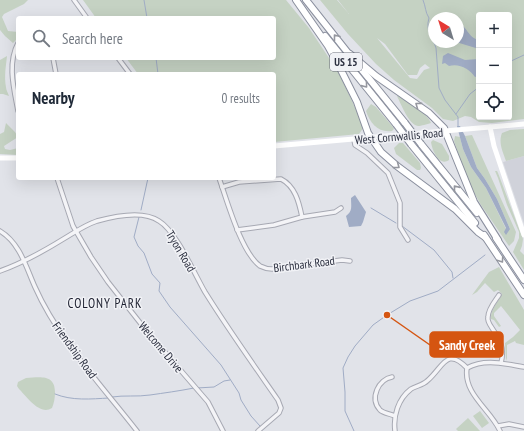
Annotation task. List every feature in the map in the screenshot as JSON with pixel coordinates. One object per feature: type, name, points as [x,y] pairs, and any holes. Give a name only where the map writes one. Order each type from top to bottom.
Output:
[{"type":"highway","name":"US 15","points":[[296,0],[486,237],[524,295]]},
{"type":"highway","points":[[296,0],[328,46],[357,102],[371,138],[381,152],[390,161],[446,202],[462,215],[478,232],[486,237]]},
{"type":"highway","name":"US 15","points":[[306,0],[498,240],[524,280]]},
{"type":"highway","points":[[350,54],[376,76],[429,112],[446,131],[474,202],[498,240]]},
{"type":"street","points":[[74,0],[86,16]]},
{"type":"street","points":[[16,48],[12,69],[16,97]]},
{"type":"street","points":[[53,60],[56,72]]},
{"type":"street","points":[[120,60],[128,72]]},
{"type":"street","name":"West Cornwallis Road","points":[[276,146],[470,130],[524,124]]},
{"type":"street","points":[[490,127],[494,146],[524,235]]},
{"type":"street","points":[[354,140],[355,145],[367,153],[388,173],[400,203],[400,227],[408,240]]},
{"type":"street","points":[[0,158],[16,158]]},
{"type":"street","points":[[276,179],[285,181],[296,196],[299,201],[302,217]]},
{"type":"street","name":"Welcome Drive","points":[[58,180],[76,232],[91,257],[108,282],[145,329],[208,402],[223,431]]},
{"type":"street","name":"Birchbark Road","points":[[219,180],[237,230],[259,265],[266,269],[280,269],[342,260],[350,261]]},
{"type":"street","points":[[222,187],[239,182],[266,180]]},
{"type":"street","points":[[237,230],[274,225],[302,217],[335,212],[341,208]]},
{"type":"street","name":"Tryon Road","points":[[0,271],[24,262],[76,232],[97,222],[134,215],[148,216],[162,222],[176,240],[226,325],[278,400],[280,408],[276,416],[258,431]]},
{"type":"street","name":"Friendship Road","points":[[0,231],[14,242],[42,301],[64,337],[137,431]]},
{"type":"street","points":[[499,295],[490,309],[488,322],[502,348],[502,363]]},
{"type":"street","points":[[395,431],[395,416],[397,408],[405,395],[411,389],[428,381],[445,361],[451,359],[458,360],[467,368],[468,378],[474,395],[498,426],[500,431]]},
{"type":"street","points":[[467,368],[479,363],[502,363],[524,367]]},
{"type":"street","points":[[392,377],[387,378],[381,383],[377,388],[376,396],[379,408],[382,411],[395,416]]},
{"type":"street","points":[[498,426],[509,424],[524,427]]},
{"type":"shaded area","points":[[524,156],[524,224],[503,162]]},
{"type":"green space","points":[[0,0],[28,0],[24,4],[4,14],[2,17],[8,31],[16,32],[16,40],[13,43],[0,30]]},
{"type":"green space","points":[[83,0],[286,0],[309,28],[339,73],[364,127],[359,134],[276,142],[276,72],[136,72],[128,60],[276,60],[276,16],[95,16]]},
{"type":"green space","points":[[320,0],[337,0],[349,14],[338,0],[524,0],[524,119],[492,123],[479,122],[471,117],[465,116],[453,121],[443,119],[432,108],[394,80],[376,64],[348,34]],"holes":[[[377,38],[385,44],[408,75],[417,75],[420,68],[425,64],[430,68],[424,70],[417,79],[410,78]]]},
{"type":"green space","points":[[7,56],[5,79],[6,89],[9,96],[0,94],[0,60]]},
{"type":"green space","points":[[397,96],[406,99],[416,106],[431,123],[418,126],[411,122]]},
{"type":"green space","points":[[371,104],[376,107],[393,127],[394,129],[392,131],[379,129],[372,123],[366,111]]},
{"type":"green space","points":[[6,123],[16,134],[16,138],[4,146],[5,149],[10,150],[16,148],[16,155],[0,154],[0,134],[4,132]]},
{"type":"green space","points":[[524,129],[524,156],[506,161],[501,144],[502,133],[510,130]]},
{"type":"green space","points":[[472,135],[516,232],[514,241],[509,246],[481,205],[468,182],[454,141],[455,136],[460,137],[463,149],[471,167],[486,188],[506,229],[510,229],[497,199],[477,168],[465,136]]},
{"type":"green space","points":[[433,140],[442,144],[449,156],[449,160],[445,162],[437,157],[434,153],[431,142]]},
{"type":"green space","points":[[399,143],[403,143],[420,163],[420,170],[417,170],[396,154],[394,148]]},
{"type":"green space","points":[[495,171],[498,173],[523,239],[520,251],[524,255],[524,270],[513,252],[519,238],[519,232],[507,205]]},
{"type":"green space","points":[[499,267],[524,310],[524,345],[516,343],[515,341],[507,345],[506,361],[505,343],[520,330],[501,306],[494,313],[494,316],[501,326],[499,327],[494,320],[491,319],[493,309],[502,294],[498,290],[494,292],[485,283],[472,295],[489,272]]},
{"type":"green space","points":[[41,377],[50,379],[54,386],[55,392],[52,408],[43,410],[38,408],[19,389],[17,386],[18,382],[26,378]]},
{"type":"green space","points":[[480,411],[489,423],[482,428],[473,416]]},
{"type":"green space","points":[[468,418],[480,431],[458,431],[456,429]]},
{"type":"water","points":[[464,27],[472,37],[476,39],[476,48],[464,44]]},
{"type":"water","points":[[448,53],[465,60],[476,59],[476,77],[470,71],[460,66],[449,66],[445,63],[442,64],[443,56]]},
{"type":"water","points":[[457,126],[460,126],[465,136],[477,168],[497,199],[510,229],[506,235],[504,232],[506,228],[486,188],[471,167],[463,149]]},
{"type":"water","points":[[355,195],[366,212],[361,226],[349,227],[346,216],[351,210],[351,198]]},
{"type":"waterway","points":[[144,0],[147,16]]},
{"type":"waterway","points":[[423,0],[429,18],[429,31],[436,48],[439,88],[445,100],[458,117],[458,126]]},
{"type":"waterway","points":[[512,61],[524,55]]},
{"type":"waterway","points":[[156,60],[158,72]]},
{"type":"waterway","points":[[456,114],[470,94],[476,89]]},
{"type":"waterway","points":[[141,210],[148,180]]},
{"type":"waterway","points":[[371,208],[396,223]]},
{"type":"waterway","points":[[139,217],[134,237],[138,246],[144,253],[152,274],[160,283],[159,291],[170,307],[221,365],[239,393],[241,400],[251,416],[260,426]]},
{"type":"waterway","points":[[402,226],[434,250],[452,272],[453,278]]},
{"type":"waterway","points":[[354,431],[345,411],[343,368],[355,346],[373,325],[387,315],[410,301],[438,291],[485,255]]},
{"type":"waterway","points":[[197,388],[214,387],[224,381],[230,380]]},
{"type":"waterway","points":[[112,397],[145,396],[194,388]]},
{"type":"waterway","points":[[55,394],[75,399],[109,398]]},
{"type":"place","name":"Sandy Creek","points":[[387,315]]},
{"type":"district","name":"COLONY PARK","points":[[105,303]]}]
